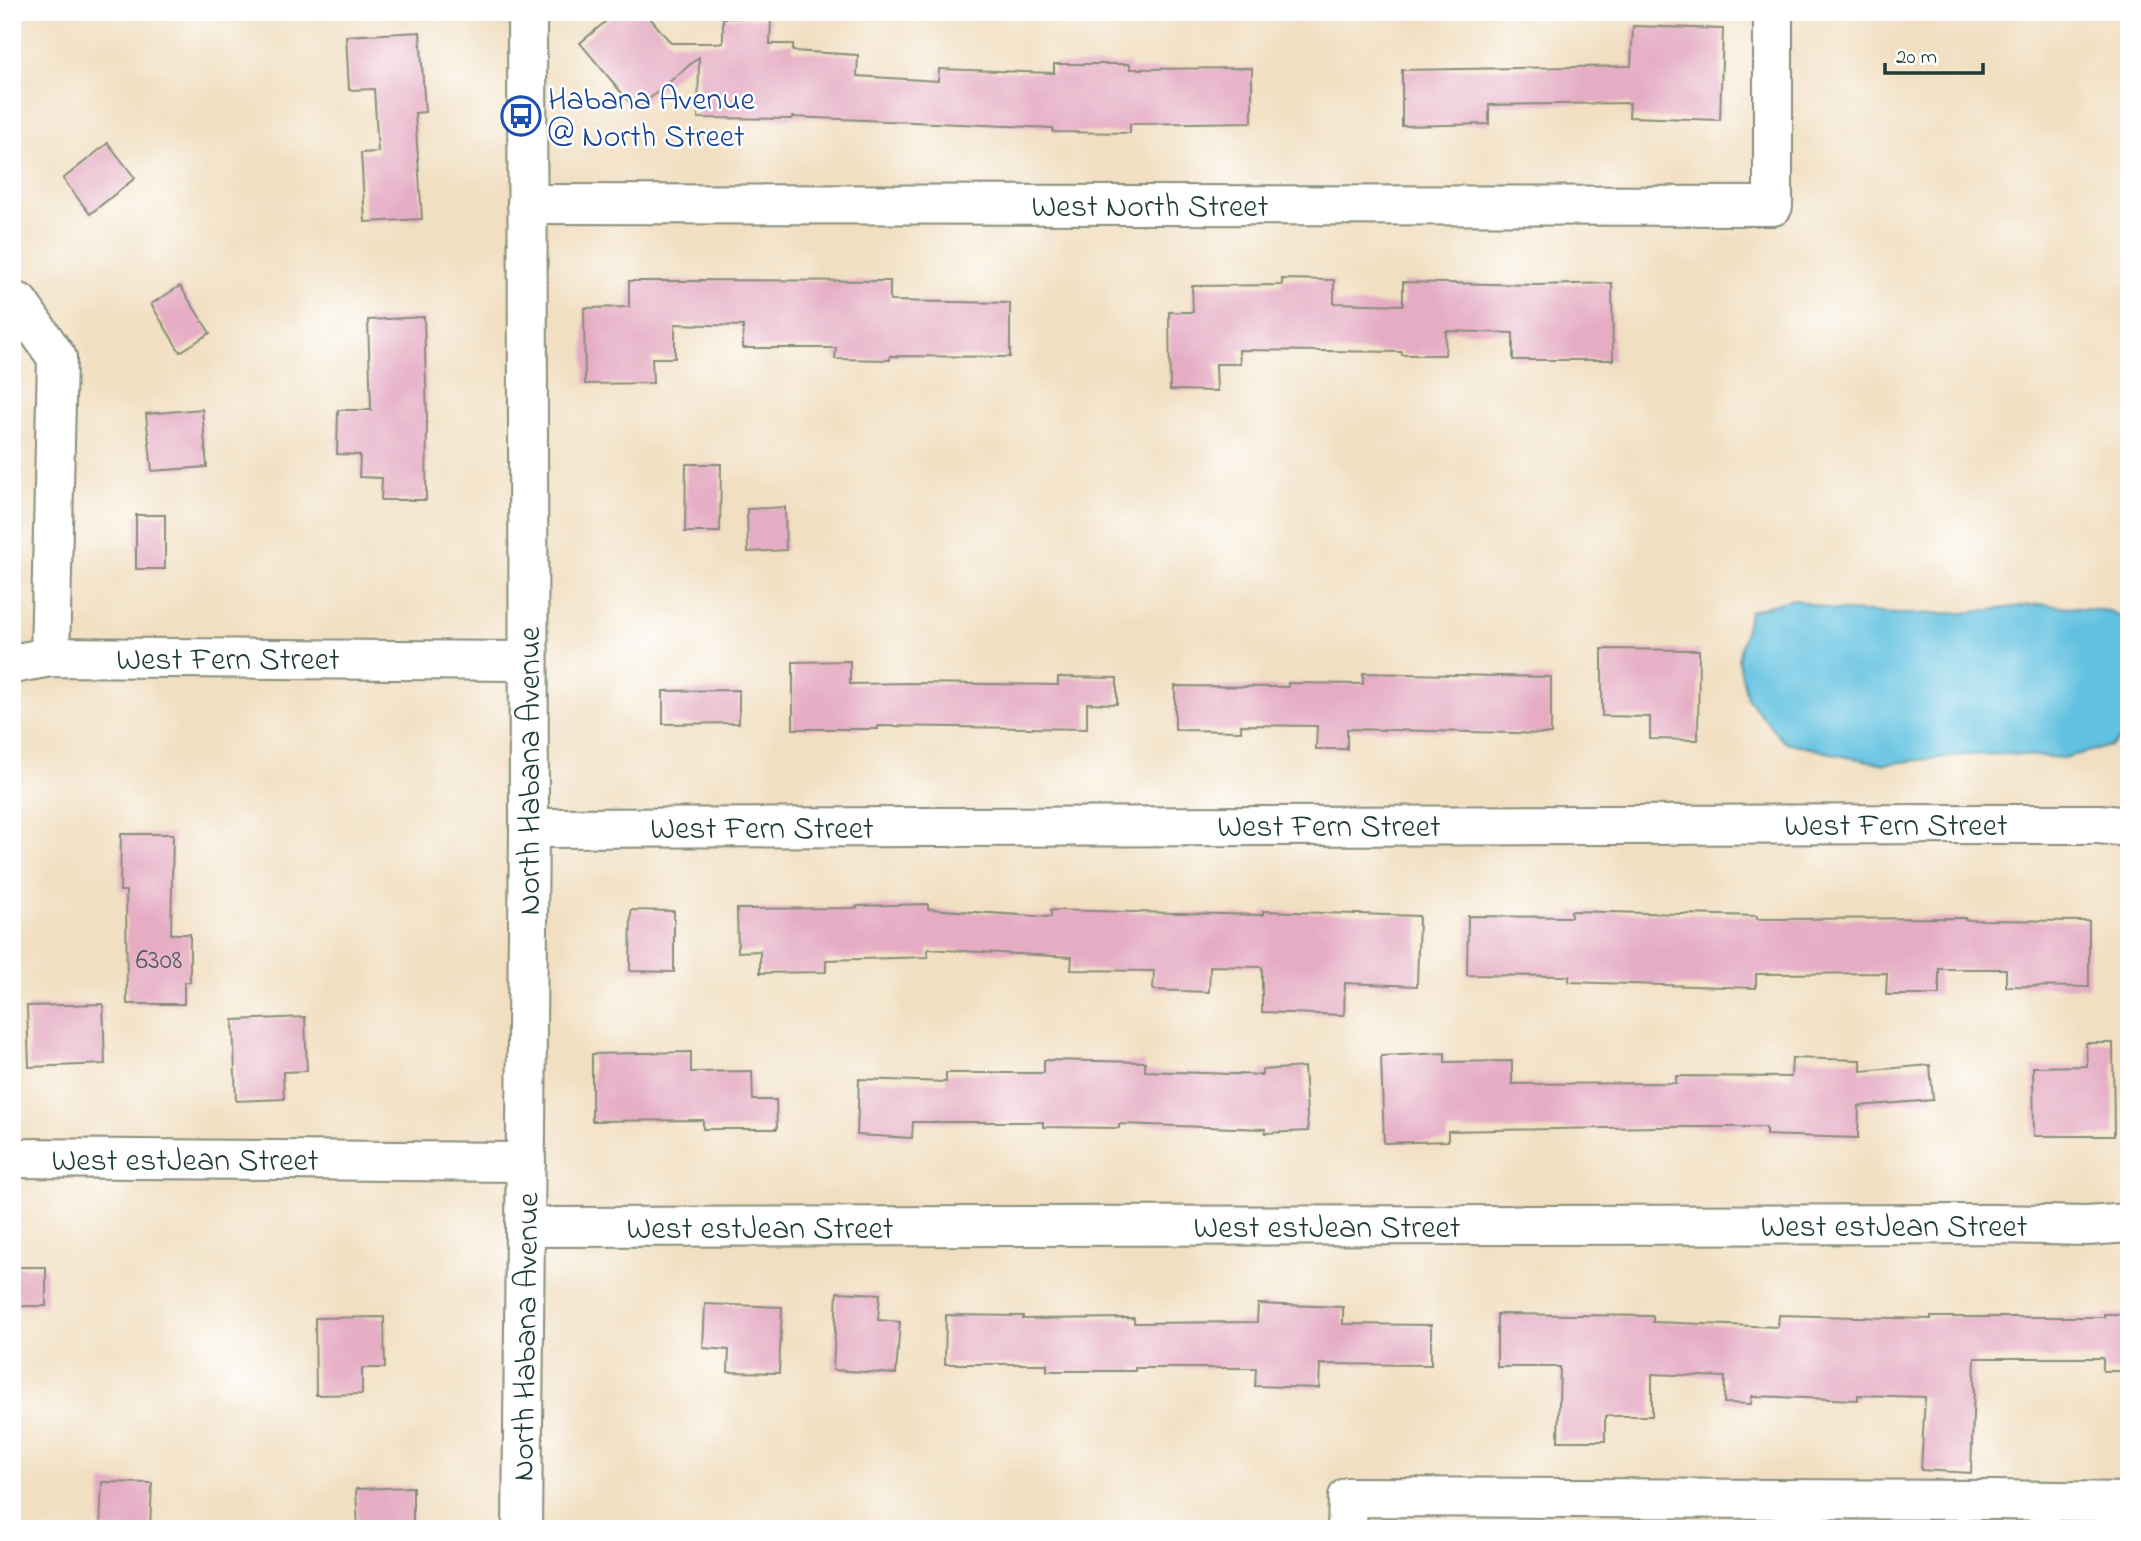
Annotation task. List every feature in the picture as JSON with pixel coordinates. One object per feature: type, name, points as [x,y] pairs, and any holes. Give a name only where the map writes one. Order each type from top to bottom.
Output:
[{"type":"street","name":"North Habana Avenue","points":[[522,1529],[529,828],[527,12]]},
{"type":"street","name":"West North Street","points":[[527,204],[1773,206],[1773,12]]},
{"type":"street","points":[[16,303],[57,358],[50,657]]},
{"type":"street","name":"West Fern Street","points":[[12,664],[50,657],[528,661]]},
{"type":"street","name":"West Fern Street","points":[[529,828],[1956,824],[2099,824],[2129,827]]},
{"type":"street","name":"West estJean Street","points":[[12,1158],[526,1162]]},
{"type":"street","name":"West estJean Street","points":[[525,1227],[2087,1226],[2129,1223]]},
{"type":"street","points":[[1348,1529],[1348,1497],[2129,1502]]},
{"type":"water","points":[[1793,599],[1832,610],[1899,614],[1963,613],[2041,604],[2109,611],[2129,622],[2129,731],[2111,746],[2063,758],[2008,754],[1964,755],[1885,764],[1783,741],[1747,698],[1738,659],[1750,611]]},
{"type":"building","points":[[617,12],[645,12],[671,43],[723,43],[723,18],[771,18],[770,44],[793,44],[793,51],[858,55],[857,76],[938,81],[939,69],[1054,73],[1054,64],[1130,64],[1130,69],[1252,68],[1252,122],[1130,124],[1130,133],[1053,132],[1053,128],[792,117],[698,118],[699,57],[636,110],[580,43]]},
{"type":"building","points":[[1633,26],[1723,29],[1720,120],[1629,117],[1630,103],[1489,105],[1489,124],[1402,126],[1402,70],[1631,66]]},
{"type":"building","points":[[420,32],[425,112],[415,113],[422,219],[365,222],[361,153],[378,152],[374,89],[349,90],[346,36]]},
{"type":"building","points":[[108,143],[135,178],[90,214],[63,179]]},
{"type":"building","points":[[1282,279],[1334,280],[1334,303],[1403,305],[1403,282],[1537,285],[1612,283],[1613,360],[1513,360],[1513,333],[1446,331],[1445,355],[1239,350],[1240,364],[1216,364],[1217,391],[1170,390],[1169,312],[1193,312],[1192,286],[1282,285]]},
{"type":"building","points":[[629,281],[890,281],[890,301],[1010,303],[1010,357],[890,356],[890,360],[835,359],[836,348],[743,348],[743,326],[675,324],[675,358],[652,358],[653,383],[585,384],[584,308],[629,307]]},
{"type":"building","points":[[180,286],[210,333],[180,352],[151,304]]},
{"type":"building","points":[[424,317],[426,500],[381,500],[382,478],[359,477],[360,455],[337,454],[338,410],[371,410],[368,320]]},
{"type":"building","points":[[202,409],[207,467],[152,471],[146,414]]},
{"type":"building","points":[[686,464],[721,464],[720,532],[685,532]]},
{"type":"building","points":[[785,507],[786,550],[748,552],[747,509]]},
{"type":"building","points":[[136,515],[165,515],[165,569],[136,569]]},
{"type":"building","points":[[1602,649],[1699,650],[1698,740],[1650,739],[1650,717],[1602,716]]},
{"type":"building","points":[[850,661],[850,684],[1058,685],[1058,677],[1117,678],[1117,704],[1087,703],[1087,729],[878,726],[878,729],[793,729],[793,662]]},
{"type":"building","points":[[1363,673],[1551,677],[1551,734],[1347,729],[1347,749],[1316,749],[1317,726],[1241,725],[1241,731],[1175,730],[1175,686],[1288,687],[1288,683],[1363,684]]},
{"type":"building","points":[[739,690],[739,723],[663,724],[663,691]]},
{"type":"building","points":[[121,834],[173,834],[171,934],[190,934],[190,982],[184,982],[184,1004],[127,1004],[126,891],[120,891]]},
{"type":"building","points":[[928,904],[928,909],[1051,917],[1051,910],[1263,915],[1263,911],[1419,916],[1417,986],[1345,983],[1344,1015],[1262,1012],[1262,967],[1210,966],[1209,992],[1153,990],[1154,971],[1071,970],[1072,957],[928,949],[928,957],[826,960],[826,972],[760,973],[760,951],[738,952],[737,909],[857,908]]},
{"type":"building","points":[[631,910],[674,911],[674,972],[630,971]]},
{"type":"building","points":[[1571,911],[1757,916],[1757,919],[1965,918],[2089,921],[2089,987],[2006,986],[2006,969],[1939,969],[1939,995],[1886,995],[1887,973],[1756,974],[1756,988],[1569,982],[1569,976],[1467,975],[1468,916],[1571,917]]},
{"type":"building","points":[[103,1004],[105,1064],[29,1067],[27,1006]]},
{"type":"building","points":[[305,1017],[307,1071],[283,1072],[284,1099],[236,1101],[233,1020]]},
{"type":"building","points":[[2086,1043],[2113,1043],[2114,1136],[2034,1136],[2033,1067],[2087,1066]]},
{"type":"building","points":[[691,1052],[691,1072],[752,1071],[753,1100],[776,1100],[777,1129],[703,1129],[703,1120],[592,1121],[592,1054]]},
{"type":"building","points":[[1445,1053],[1445,1062],[1512,1061],[1512,1084],[1676,1083],[1676,1076],[1791,1077],[1792,1058],[1861,1060],[1861,1071],[1930,1065],[1933,1100],[1859,1106],[1858,1138],[1766,1135],[1766,1127],[1657,1127],[1448,1131],[1448,1141],[1384,1143],[1381,1056]]},
{"type":"building","points":[[1044,1060],[1145,1062],[1145,1071],[1262,1075],[1262,1070],[1304,1067],[1308,1131],[1265,1133],[1265,1129],[1119,1124],[1119,1128],[1043,1127],[1043,1122],[913,1122],[912,1138],[857,1135],[859,1079],[946,1082],[946,1073],[1044,1073]]},
{"type":"building","points":[[12,1267],[46,1267],[46,1306],[12,1306]]},
{"type":"building","points":[[837,1292],[880,1294],[878,1320],[900,1322],[896,1374],[833,1370]]},
{"type":"building","points":[[705,1304],[782,1307],[779,1373],[728,1372],[729,1350],[703,1348]]},
{"type":"building","points":[[1258,1304],[1343,1307],[1343,1324],[1431,1325],[1431,1365],[1320,1364],[1319,1388],[1255,1386],[1256,1368],[1047,1371],[1047,1364],[945,1364],[946,1315],[1023,1316],[1023,1319],[1134,1318],[1134,1323],[1257,1322]]},
{"type":"building","points":[[1497,1314],[1653,1316],[1653,1322],[1778,1327],[1779,1315],[1931,1319],[2104,1317],[2104,1314],[2129,1314],[2129,1371],[2103,1371],[2103,1358],[1975,1358],[1971,1473],[1921,1470],[1925,1397],[1858,1395],[1858,1400],[1752,1396],[1751,1404],[1724,1403],[1725,1377],[1652,1374],[1652,1416],[1605,1416],[1605,1441],[1558,1441],[1560,1367],[1497,1367]]},
{"type":"building","points":[[384,1317],[385,1368],[362,1368],[362,1394],[316,1395],[315,1318]]},
{"type":"building","points":[[102,1482],[152,1483],[150,1529],[100,1529]]},
{"type":"building","points":[[413,1487],[413,1529],[358,1529],[356,1489]]},
{"type":"place","name":"Habana Avenue @ North Street","points":[[521,116]]}]
